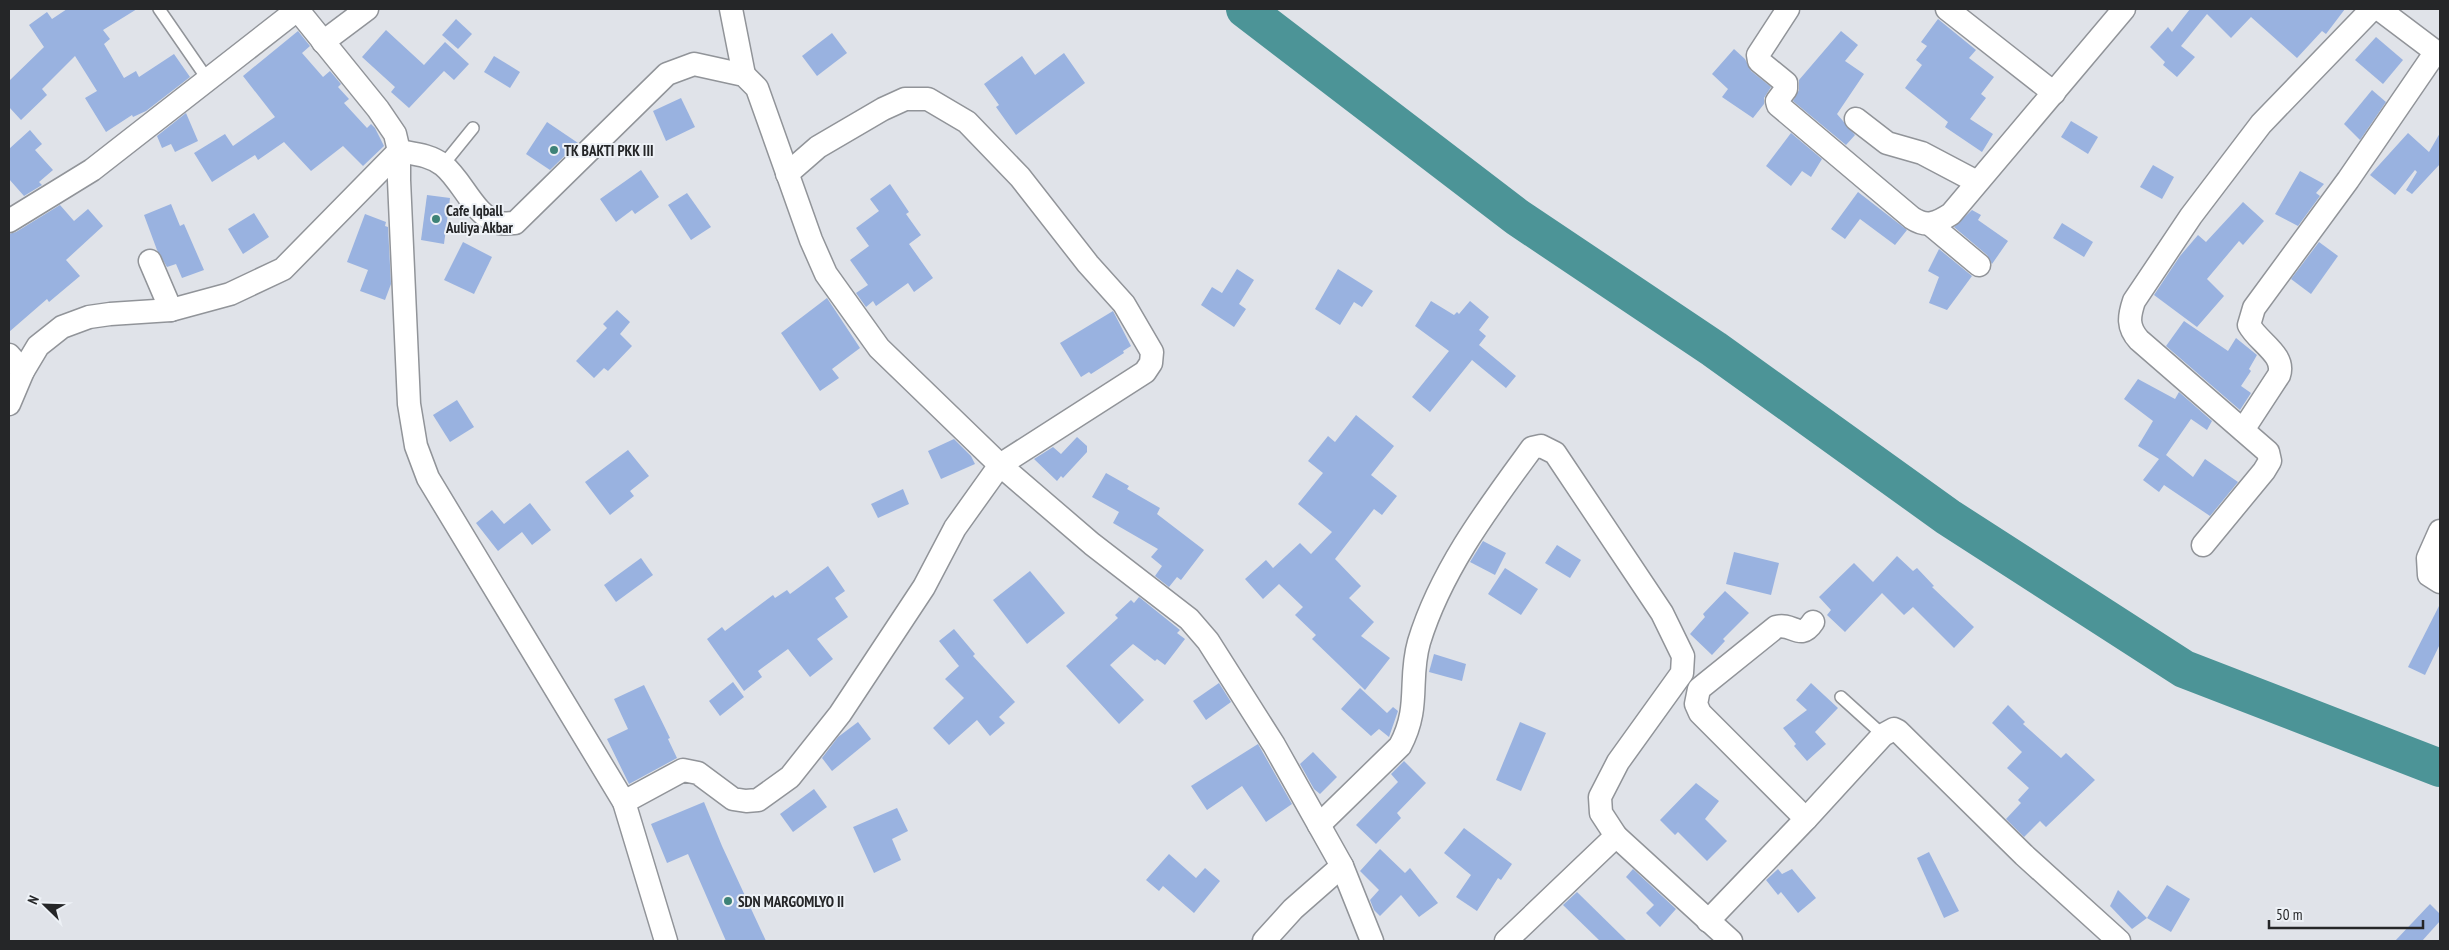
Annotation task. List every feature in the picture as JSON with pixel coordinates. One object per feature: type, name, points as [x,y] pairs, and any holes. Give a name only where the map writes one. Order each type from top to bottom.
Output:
[{"type":"street","points":[[9,221],[92,170],[297,9],[378,109],[395,134],[400,151],[398,180],[409,404],[416,446],[428,478],[624,802],[666,941]]},
{"type":"street","points":[[323,42],[367,9]]},
{"type":"street","points":[[731,9],[744,75]]},
{"type":"street","points":[[1788,9],[1758,55],[1760,61],[1786,83],[1786,89],[1777,101],[1778,106],[1912,218],[1919,223],[1930,224],[1951,214],[2124,9]]},
{"type":"street","points":[[1947,9],[2054,94]]},
{"type":"street","points":[[2204,545],[2270,461],[2268,452],[2139,340],[2131,329],[2129,314],[2134,301],[2191,216],[2261,124],[2372,9]]},
{"type":"street","points":[[2243,430],[2279,375],[2282,367],[2280,360],[2254,334],[2249,325],[2254,308],[2438,54],[2379,9]]},
{"type":"street","points":[[400,151],[426,156],[443,165],[459,181],[482,213],[500,223],[515,223],[667,74],[694,64],[744,75],[757,88],[787,174],[826,274],[879,348],[1000,465],[1092,544],[1189,619],[1208,641],[1269,737],[1342,866],[1372,941]]},
{"type":"street","points":[[624,802],[683,770],[698,773],[734,799],[746,802],[758,800],[790,777],[840,714],[924,588],[955,528],[1000,465],[1145,372],[1151,363],[1152,352],[1124,304],[1088,264],[1020,177],[967,122],[928,99],[905,99],[883,109],[818,147],[787,174]]},
{"type":"street","points":[[1856,118],[1888,143],[1922,153],[1977,182]]},
{"type":"street","points":[[9,404],[16,363],[62,328],[74,322],[110,314],[171,310],[230,294],[283,269],[400,151]]},
{"type":"street","points":[[1930,224],[1979,265]]},
{"type":"street","points":[[150,261],[171,310]]},
{"type":"street","points":[[1319,825],[1400,746],[1408,732],[1413,712],[1419,643],[1438,593],[1484,512],[1532,448],[1541,446],[1554,453],[1662,613],[1683,656],[1682,673],[1618,762],[1600,797],[1601,813],[1616,836],[1730,941]]},
{"type":"street","points":[[2440,531],[2428,558],[2429,575],[2440,582]]},
{"type":"street","points":[[1806,819],[1700,714],[1696,704],[1700,689],[1776,627],[1782,626],[1804,631],[1808,630],[1813,622]]},
{"type":"street","points":[[1708,921],[1883,735],[1892,730],[1898,731],[2024,855],[2119,941]]},
{"type":"street","points":[[1506,941],[1616,836]]},
{"type":"street","points":[[1264,941],[1293,909],[1342,866]]},
{"type":"lane","points":[[159,9],[208,80]]},
{"type":"lane","points":[[443,165],[474,128]]},
{"type":"lane","points":[[1841,698],[1883,735]]},
{"type":"building","points":[[67,9],[137,9],[103,30],[110,39],[104,44],[124,78],[136,71],[139,77],[174,54],[190,77],[146,111],[133,117],[132,115],[106,132],[85,98],[97,91],[75,56],[42,89],[47,95],[21,120],[9,107],[9,81],[44,47],[29,25],[47,12],[52,19]]},
{"type":"building","points":[[2190,9],[2345,9],[2326,34],[2322,31],[2297,58],[2251,17],[2231,38],[2207,14],[2181,46],[2195,57],[2177,77],[2163,65],[2165,62],[2150,47],[2168,27],[2172,32]]},
{"type":"building","points":[[456,19],[472,34],[458,49],[442,35]]},
{"type":"building","points":[[1938,19],[1976,50],[1969,58],[1994,77],[1981,94],[1986,98],[1970,119],[1993,134],[1982,152],[1945,127],[1948,122],[1905,88],[1922,65],[1916,60],[1927,46],[1921,42]]},
{"type":"building","points":[[386,30],[424,65],[445,42],[469,64],[454,80],[444,71],[409,108],[391,92],[395,87],[362,57]]},
{"type":"building","points":[[298,31],[310,46],[302,53],[323,77],[330,71],[341,84],[338,87],[349,99],[344,103],[367,128],[371,124],[375,128],[384,146],[363,166],[343,146],[311,171],[284,142],[258,160],[255,155],[212,182],[194,153],[225,134],[233,146],[275,117],[243,76]]},
{"type":"building","points":[[1841,31],[1858,45],[1845,61],[1864,74],[1837,114],[1855,135],[1846,145],[1793,101],[1799,90],[1799,80]]},
{"type":"building","points":[[832,33],[847,53],[817,76],[802,56]]},
{"type":"building","points":[[2376,37],[2403,60],[2383,84],[2355,60]]},
{"type":"building","points":[[1734,49],[1745,59],[1751,71],[1771,87],[1764,98],[1764,104],[1753,118],[1722,97],[1728,89],[1712,74]]},
{"type":"building","points":[[1064,53],[1085,83],[1016,135],[996,107],[999,105],[984,84],[1022,56],[1035,75]]},
{"type":"building","points":[[494,56],[520,72],[510,88],[484,72]]},
{"type":"building","points":[[2372,90],[2386,102],[2360,140],[2344,124]]},
{"type":"building","points":[[681,98],[695,127],[666,141],[653,111]]},
{"type":"building","points":[[186,113],[198,141],[175,152],[171,144],[162,148],[157,136]]},
{"type":"building","points":[[2071,121],[2098,137],[2088,154],[2061,137]]},
{"type":"building","name":"TK BAKTI PKK III","points":[[547,122],[578,143],[550,170],[526,154]]},
{"type":"building","points":[[30,130],[42,144],[35,150],[53,170],[39,182],[42,185],[24,196],[9,179],[9,149]]},
{"type":"building","points":[[1791,133],[1822,159],[1811,177],[1802,171],[1791,186],[1766,166]]},
{"type":"building","points":[[2408,133],[2429,152],[2440,133],[2440,164],[2412,194],[2406,190],[2417,172],[2415,170],[2395,195],[2370,175]]},
{"type":"building","points":[[2153,165],[2174,177],[2162,199],[2140,187]]},
{"type":"building","points":[[641,170],[659,197],[635,214],[632,210],[616,222],[600,199]]},
{"type":"building","points":[[2300,171],[2324,184],[2316,193],[2320,196],[2298,226],[2275,214]]},
{"type":"building","points":[[890,184],[909,212],[906,214],[921,235],[909,244],[933,278],[914,292],[908,283],[876,306],[873,301],[866,307],[856,293],[868,285],[850,260],[869,246],[856,228],[879,211],[870,199]]},
{"type":"building","points":[[1858,192],[1907,230],[1895,245],[1860,219],[1845,239],[1831,229]]},
{"type":"building","points":[[687,193],[711,227],[691,240],[668,205]]},
{"type":"building","name":"Cafe Iqball Auliya Akbar","points":[[427,195],[450,198],[444,244],[421,240]]},
{"type":"building","points":[[2243,202],[2264,221],[2243,245],[2239,241],[2207,279],[2224,296],[2197,327],[2154,295],[2180,256],[2198,235],[2206,242]]},
{"type":"building","points":[[171,204],[180,226],[184,224],[204,270],[182,278],[176,264],[167,267],[157,250],[144,215]]},
{"type":"building","points":[[60,205],[74,221],[88,209],[103,226],[66,260],[80,276],[49,302],[47,299],[9,332],[9,234],[16,232]]},
{"type":"building","points":[[1972,210],[1981,215],[1978,220],[2008,241],[1992,264],[1987,255],[1954,227]]},
{"type":"building","points":[[254,213],[269,237],[243,254],[228,229]]},
{"type":"building","points":[[365,214],[386,222],[385,226],[388,227],[391,284],[385,300],[360,291],[368,270],[347,262]]},
{"type":"building","points":[[2062,223],[2093,242],[2084,257],[2053,238]]},
{"type":"building","points":[[463,242],[492,257],[474,294],[444,280]]},
{"type":"building","points":[[2319,242],[2338,256],[2311,294],[2291,279]]},
{"type":"building","points":[[1939,249],[1972,276],[1947,310],[1929,303],[1939,277],[1928,271]]},
{"type":"building","points":[[1237,269],[1254,280],[1239,304],[1246,309],[1234,327],[1201,305],[1212,287],[1222,293]]},
{"type":"building","points":[[1338,269],[1373,291],[1362,307],[1354,302],[1340,325],[1315,309]]},
{"type":"building","points":[[827,298],[860,348],[832,369],[839,378],[820,391],[781,333]]},
{"type":"building","points":[[1431,301],[1454,315],[1457,312],[1459,314],[1470,301],[1489,317],[1479,330],[1486,336],[1479,345],[1516,376],[1506,388],[1472,360],[1430,412],[1412,397],[1449,351],[1415,326]]},
{"type":"building","points":[[617,310],[630,322],[620,334],[632,346],[608,371],[604,368],[594,378],[576,361],[607,328],[603,324]]},
{"type":"building","points":[[1113,311],[1131,346],[1123,351],[1124,353],[1091,374],[1089,372],[1081,377],[1060,343]]},
{"type":"building","points":[[2184,321],[2228,351],[2236,338],[2257,355],[2249,369],[2251,371],[2241,386],[2251,393],[2240,410],[2166,346]]},
{"type":"building","points":[[2138,379],[2175,399],[2179,392],[2212,421],[2207,430],[2191,419],[2166,455],[2193,477],[2205,459],[2238,482],[2210,516],[2164,485],[2159,492],[2143,480],[2159,459],[2138,446],[2153,421],[2124,399]]},
{"type":"building","points":[[457,400],[474,427],[450,442],[433,415]]},
{"type":"building","points":[[1356,415],[1394,446],[1371,475],[1397,496],[1382,515],[1374,509],[1335,559],[1361,586],[1349,598],[1374,622],[1361,636],[1390,658],[1365,690],[1312,639],[1316,635],[1295,615],[1303,607],[1279,584],[1263,599],[1245,579],[1266,560],[1273,568],[1300,543],[1311,554],[1332,532],[1298,504],[1323,473],[1308,461],[1328,436],[1335,442]]},
{"type":"building","points":[[1077,437],[1087,446],[1087,452],[1063,478],[1061,476],[1057,481],[1034,459],[1053,447],[1061,454]]},
{"type":"building","points":[[954,439],[971,456],[975,464],[941,479],[928,451]]},
{"type":"building","points":[[628,450],[649,476],[630,491],[634,496],[610,515],[585,482]]},
{"type":"building","points":[[1106,473],[1129,486],[1127,489],[1160,508],[1157,514],[1204,550],[1181,580],[1177,577],[1169,587],[1155,576],[1162,566],[1151,557],[1158,549],[1113,523],[1119,512],[1092,497]]},
{"type":"building","points":[[903,489],[909,504],[878,518],[871,504]]},
{"type":"building","points":[[530,503],[551,530],[532,545],[522,532],[498,551],[476,523],[492,510],[504,524]]},
{"type":"building","points":[[1483,541],[1506,553],[1495,575],[1470,562]]},
{"type":"building","points":[[1557,545],[1581,560],[1570,578],[1545,563]]},
{"type":"building","points":[[1734,552],[1779,563],[1771,595],[1726,584]]},
{"type":"building","points":[[1897,556],[1913,571],[1917,568],[1934,586],[1932,587],[1974,627],[1954,648],[1913,607],[1904,615],[1882,593],[1845,632],[1827,615],[1831,610],[1819,597],[1854,563],[1873,582]]},
{"type":"building","points":[[641,558],[653,575],[616,602],[604,585]]},
{"type":"building","points":[[828,566],[845,591],[835,598],[848,617],[817,639],[833,659],[810,677],[788,649],[758,671],[762,677],[744,691],[707,639],[722,627],[725,631],[773,595],[775,598],[787,590],[790,594]]},
{"type":"building","points":[[1505,568],[1538,589],[1521,615],[1488,594]]},
{"type":"building","points":[[1030,571],[1065,613],[1027,644],[993,600]]},
{"type":"building","points":[[1725,591],[1749,613],[1723,639],[1725,641],[1712,655],[1690,634],[1705,617],[1703,614]]},
{"type":"building","points":[[1139,597],[1180,630],[1177,633],[1185,639],[1165,665],[1157,659],[1155,661],[1133,644],[1110,665],[1144,700],[1119,724],[1066,666],[1118,618],[1115,615],[1131,600],[1134,603]]},
{"type":"building","points":[[2440,604],[2440,644],[2425,675],[2408,667]]},
{"type":"building","points":[[954,629],[975,654],[973,656],[1015,702],[999,717],[1005,723],[990,736],[977,720],[949,745],[933,728],[964,698],[945,679],[959,666],[939,641]]},
{"type":"building","points":[[1434,654],[1466,664],[1462,681],[1429,672]]},
{"type":"building","points":[[733,682],[744,697],[720,716],[709,701]]},
{"type":"building","points":[[1219,683],[1231,702],[1206,720],[1193,701]]},
{"type":"building","points":[[1811,683],[1838,708],[1815,732],[1826,744],[1807,761],[1794,746],[1796,744],[1783,728],[1807,710],[1796,700]]},
{"type":"building","points":[[644,685],[670,738],[668,739],[677,758],[629,784],[607,739],[628,729],[614,699]]},
{"type":"building","points":[[1360,688],[1387,713],[1393,707],[1398,711],[1389,737],[1379,729],[1371,736],[1341,709]]},
{"type":"building","points":[[2008,705],[2025,722],[2023,724],[2061,758],[2066,753],[2095,780],[2046,827],[2040,821],[2024,837],[2006,819],[2021,803],[2018,800],[2029,788],[2007,768],[2022,752],[1992,723]]},
{"type":"building","points":[[858,722],[871,739],[832,771],[822,758],[838,737]]},
{"type":"building","points":[[1520,722],[1546,733],[1521,791],[1496,780]]},
{"type":"building","points":[[1258,744],[1292,804],[1266,822],[1242,786],[1207,810],[1191,786]]},
{"type":"building","points":[[1313,752],[1337,777],[1320,794],[1314,789],[1300,764]]},
{"type":"building","points":[[1404,761],[1426,783],[1397,813],[1401,818],[1376,844],[1356,825],[1398,782],[1391,774]]},
{"type":"building","points":[[1696,783],[1719,801],[1705,819],[1727,841],[1707,861],[1678,832],[1675,835],[1660,820]]},
{"type":"building","points":[[814,789],[827,807],[793,832],[780,814]]},
{"type":"building","points":[[704,802],[766,941],[726,941],[688,854],[667,863],[651,824]]},
{"type":"building","points":[[897,808],[908,831],[892,839],[901,860],[874,873],[853,827]]},
{"type":"building","points":[[1464,828],[1512,864],[1501,880],[1498,878],[1477,911],[1456,897],[1471,875],[1444,853]]},
{"type":"building","points":[[1380,849],[1405,873],[1410,868],[1438,903],[1419,917],[1401,895],[1380,916],[1374,910],[1370,900],[1379,890],[1360,871]]},
{"type":"building","points":[[1929,852],[1959,911],[1944,918],[1917,858]]},
{"type":"building","points":[[1169,854],[1196,878],[1205,868],[1220,881],[1194,913],[1163,886],[1159,891],[1146,880]]},
{"type":"building","points":[[1633,869],[1676,909],[1660,927],[1646,913],[1654,905],[1626,877]]},
{"type":"building","points":[[1778,869],[1782,874],[1792,869],[1816,898],[1798,913],[1781,892],[1778,895],[1766,880]]},
{"type":"building","points":[[2167,885],[2190,899],[2171,932],[2147,918]]},
{"type":"building","points":[[2118,890],[2147,918],[2132,929],[2110,906]]},
{"type":"building","points":[[1577,892],[1627,941],[1600,941],[1563,905]]},
{"type":"building","points":[[2430,904],[2440,914],[2440,921],[2422,941],[2395,941]]},
{"type":"waterway","points":[[1245,9],[1517,217],[1714,349],[1948,517],[2184,669],[2440,768]]},
{"type":"place","name":"TK BAKTI PKK III","points":[[554,150]]},
{"type":"place","name":"Cafe Iqball Auliya Akbar","points":[[436,219]]},
{"type":"place","name":"SDN MARGOMLYO II","points":[[728,901]]}]
